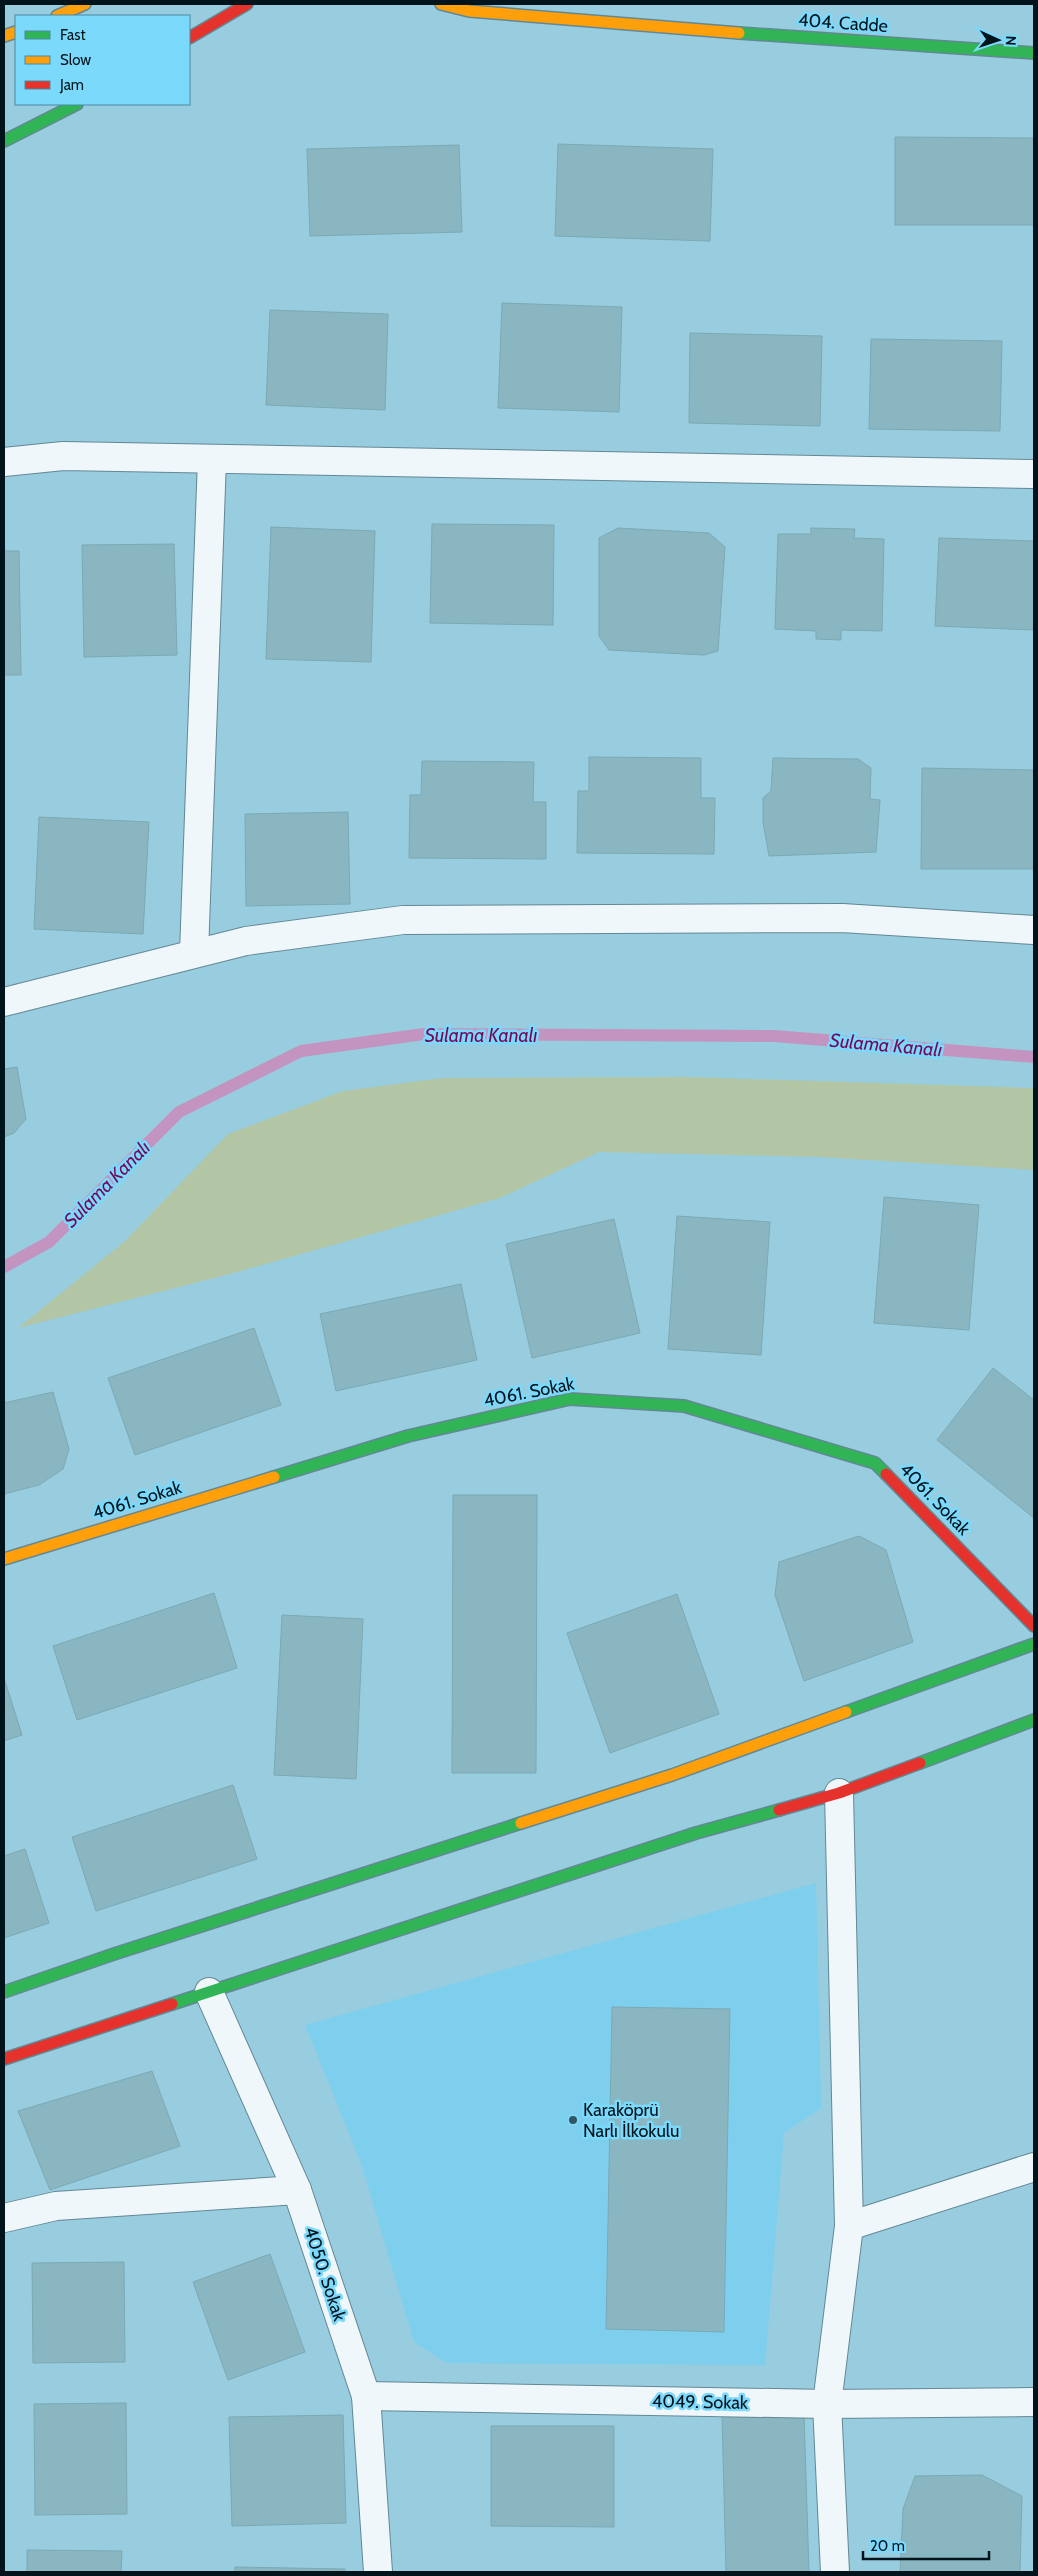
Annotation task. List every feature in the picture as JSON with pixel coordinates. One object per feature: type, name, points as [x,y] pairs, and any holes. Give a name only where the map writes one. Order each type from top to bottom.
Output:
[{"type":"main road","points":[[59,15],[85,4]]},
{"type":"main road","points":[[190,37],[247,4]]},
{"type":"main road","name":"404. Cadde","points":[[441,4],[469,11],[746,34],[1034,53]]},
{"type":"main road","points":[[4,141],[75,105]]},
{"type":"main road","name":"4061. Sokak","points":[[4,1559],[408,1436],[570,1398],[684,1406],[875,1463],[1034,1626]]},
{"type":"main road","points":[[4,1992],[114,1954],[672,1775],[1034,1644]]},
{"type":"main road","points":[[4,2059],[696,1833],[839,1793],[1034,1720]]},
{"type":"street","points":[[4,462],[63,456],[1034,474]]},
{"type":"street","points":[[194,953],[212,459]]},
{"type":"street","points":[[4,1002],[246,941],[404,920],[842,918],[1034,930]]},
{"type":"street","points":[[835,2572],[827,2404],[849,2226],[839,1793]]},
{"type":"street","name":"4050. Sokak","points":[[209,1992],[297,2190],[366,2396],[378,2572]]},
{"type":"street","points":[[849,2226],[1034,2167]]},
{"type":"street","points":[[4,2218],[56,2206],[297,2190]]},
{"type":"street","name":"4049. Sokak","points":[[366,2396],[827,2404],[1034,2402]]},
{"type":"shaded area","name":"Karaköprü Narlı İlkokulu","points":[[816,1883],[821,2108],[784,2133],[765,2365],[446,2363],[414,2342],[361,2163],[305,2025]]},
{"type":"green space","points":[[688,1077],[1034,1088],[1034,1170],[819,1157],[599,1152],[500,1198],[226,1275],[18,1328],[124,1242],[228,1134],[343,1091],[442,1078]]},
{"type":"building","points":[[895,137],[1034,138],[1034,225],[895,225]]},
{"type":"building","points":[[558,144],[713,149],[710,241],[555,236]]},
{"type":"building","points":[[459,145],[462,232],[310,236],[307,149]]},
{"type":"building","points":[[502,303],[622,307],[619,412],[498,408]]},
{"type":"building","points":[[270,310],[388,314],[385,410],[266,405]]},
{"type":"building","points":[[690,333],[822,336],[820,426],[689,423]]},
{"type":"building","points":[[871,339],[1002,341],[1000,431],[869,429]]},
{"type":"building","points":[[432,524],[554,525],[553,625],[430,623]]},
{"type":"building","points":[[271,527],[375,531],[371,662],[266,659]]},
{"type":"building","points":[[618,528],[709,533],[725,547],[718,651],[704,655],[609,650],[599,636],[599,538]]},
{"type":"building","points":[[811,528],[855,529],[854,538],[884,539],[882,631],[841,630],[841,640],[816,639],[816,631],[775,629],[778,534],[811,534]]},
{"type":"building","points":[[939,538],[1034,541],[1034,630],[935,626]]},
{"type":"building","points":[[174,544],[177,655],[84,657],[82,545]]},
{"type":"building","points":[[4,551],[19,551],[21,675],[4,675]]},
{"type":"building","points":[[589,757],[701,758],[701,798],[715,798],[714,854],[577,853],[578,791],[589,791]]},
{"type":"building","points":[[773,758],[858,759],[871,768],[870,799],[880,800],[876,852],[769,856],[763,822],[763,798],[771,791]]},
{"type":"building","points":[[422,761],[534,762],[533,802],[546,802],[546,859],[409,858],[410,795],[421,795]]},
{"type":"building","points":[[922,768],[1034,770],[1034,869],[921,869]]},
{"type":"building","points":[[348,812],[350,904],[246,906],[245,814]]},
{"type":"building","points":[[39,817],[149,822],[143,934],[34,929]]},
{"type":"building","points":[[17,1067],[26,1119],[14,1133],[4,1137],[4,1069]]},
{"type":"building","points":[[884,1197],[979,1205],[969,1330],[874,1323]]},
{"type":"building","points":[[677,1216],[770,1222],[761,1355],[668,1349]]},
{"type":"building","points":[[614,1219],[640,1333],[532,1358],[506,1244]]},
{"type":"building","points":[[461,1284],[477,1360],[336,1391],[320,1314]]},
{"type":"building","points":[[254,1328],[281,1405],[135,1455],[108,1378]]},
{"type":"building","points":[[993,1368],[1034,1400],[1034,1518],[937,1440]]},
{"type":"building","points":[[53,1392],[69,1449],[63,1469],[39,1485],[4,1494],[4,1403]]},
{"type":"building","points":[[453,1495],[537,1495],[536,1773],[452,1773]]},
{"type":"building","points":[[859,1536],[886,1550],[913,1642],[804,1681],[775,1595],[779,1562]]},
{"type":"building","points":[[214,1593],[237,1668],[77,1720],[53,1646]]},
{"type":"building","points":[[677,1594],[719,1714],[610,1753],[567,1633]]},
{"type":"building","points":[[282,1615],[363,1619],[356,1779],[274,1775]]},
{"type":"building","points":[[4,1678],[22,1735],[4,1741]]},
{"type":"building","points":[[233,1785],[257,1859],[96,1911],[72,1837]]},
{"type":"building","points":[[25,1849],[49,1923],[4,1938],[4,1856]]},
{"type":"building","points":[[612,2007],[730,2009],[724,2332],[606,2329]]},
{"type":"building","points":[[152,2071],[180,2146],[50,2190],[18,2111]]},
{"type":"building","points":[[270,2254],[305,2352],[228,2380],[193,2282]]},
{"type":"building","points":[[124,2262],[125,2362],[33,2363],[32,2263]]},
{"type":"building","points":[[126,2403],[127,2514],[35,2515],[34,2404]]},
{"type":"building","points":[[804,2413],[809,2572],[726,2572],[722,2416]]},
{"type":"building","points":[[343,2415],[346,2523],[232,2526],[229,2417]]},
{"type":"building","points":[[491,2426],[614,2426],[614,2527],[491,2526]]},
{"type":"building","points":[[982,2475],[1022,2496],[1020,2572],[900,2572],[903,2509],[915,2476]]},
{"type":"building","points":[[27,2550],[122,2551],[121,2572],[27,2572]]},
{"type":"building","points":[[235,2567],[345,2569],[345,2572],[235,2572]]},
{"type":"waterway","name":"Sulama Kanalı","points":[[4,1267],[49,1242],[179,1112],[301,1051],[424,1034],[774,1036],[1034,1057]]},
{"type":"traffic: fast","points":[[739,33],[1034,53]]},
{"type":"traffic: fast","points":[[4,141],[75,105]]},
{"type":"traffic: fast","points":[[274,1477],[408,1436],[570,1399],[684,1406],[875,1463],[886,1474]]},
{"type":"traffic: fast","points":[[846,1712],[1034,1644]]},
{"type":"traffic: fast","points":[[920,1763],[1034,1720]]},
{"type":"traffic: fast","points":[[172,2004],[696,1833],[779,1810]]},
{"type":"traffic: fast","points":[[4,1992],[114,1954],[521,1823]]},
{"type":"traffic: slow","points":[[59,15],[85,4]]},
{"type":"traffic: slow","points":[[441,4],[469,11],[739,33]]},
{"type":"traffic: slow","points":[[4,36],[15,32]]},
{"type":"traffic: slow","points":[[4,1559],[274,1477]]},
{"type":"traffic: slow","points":[[521,1823],[672,1775],[846,1712]]},
{"type":"traffic: jam","points":[[190,37],[247,4]]},
{"type":"traffic: jam","points":[[886,1474],[1034,1626]]},
{"type":"traffic: jam","points":[[779,1810],[839,1793],[920,1763]]},
{"type":"traffic: jam","points":[[4,2059],[172,2004]]},
{"type":"place","name":"Karaköprü Narlı İlkokulu","points":[[573,2120]]}]
